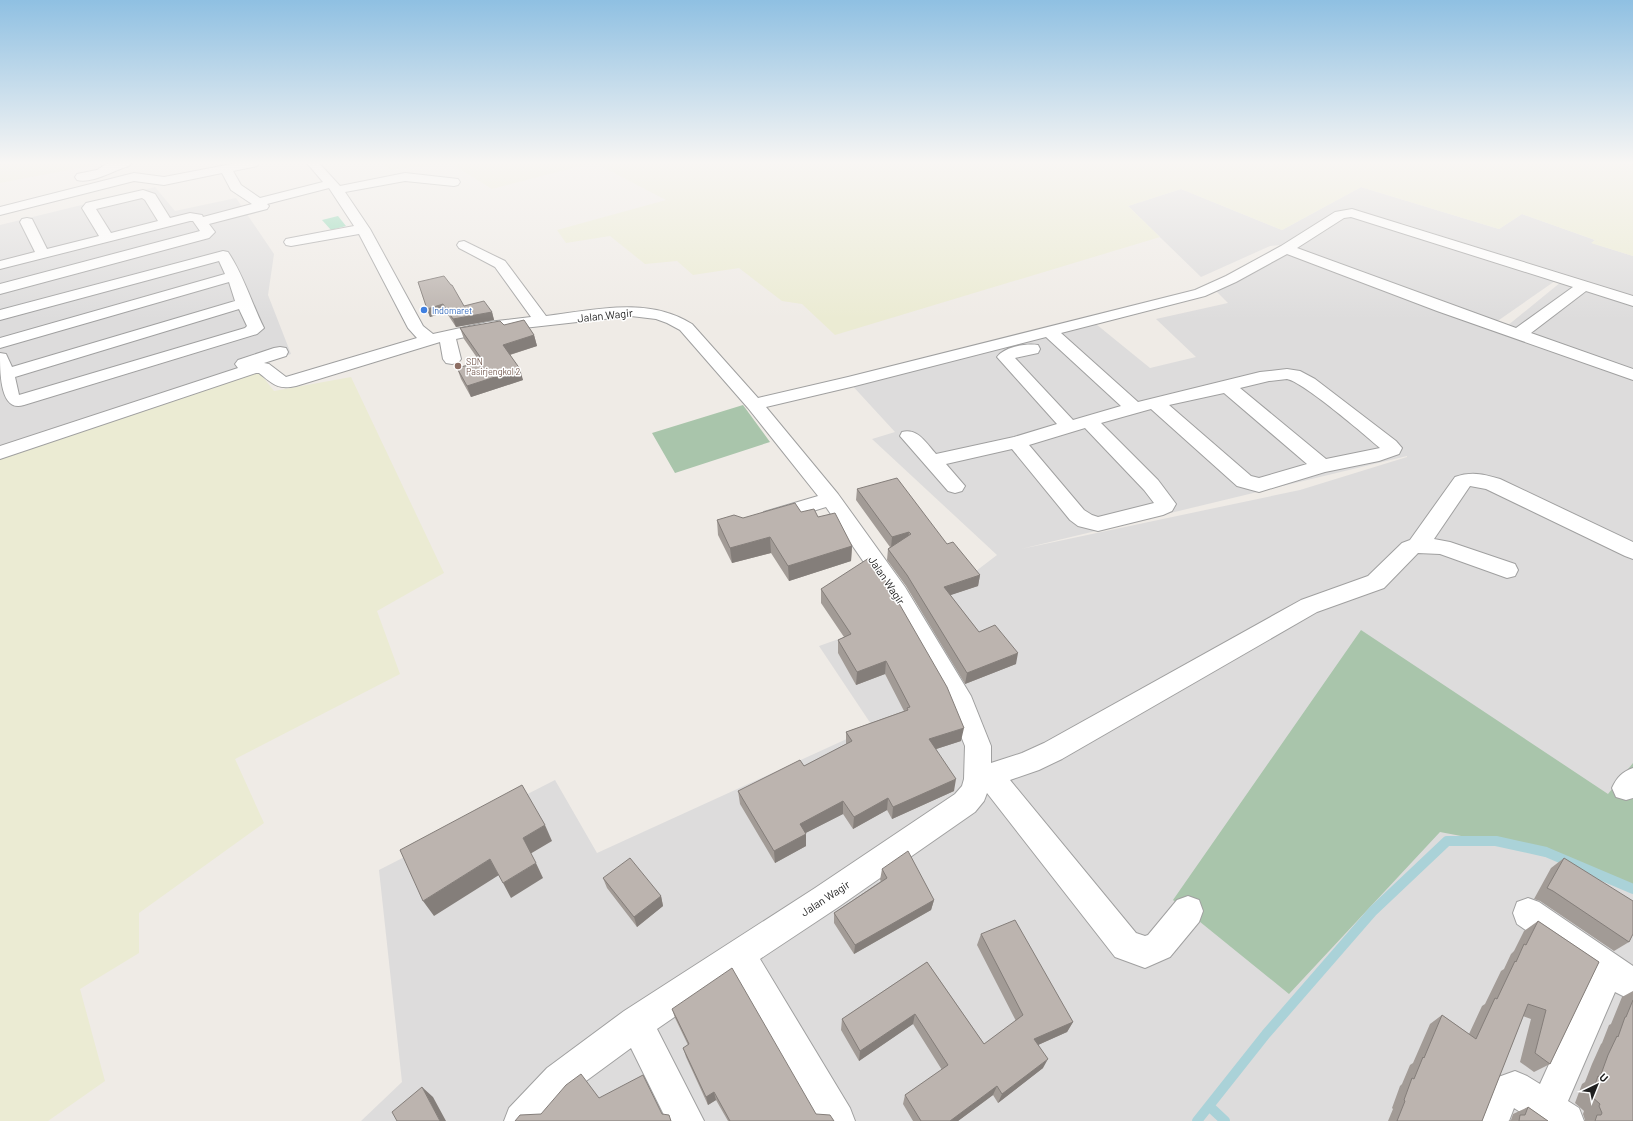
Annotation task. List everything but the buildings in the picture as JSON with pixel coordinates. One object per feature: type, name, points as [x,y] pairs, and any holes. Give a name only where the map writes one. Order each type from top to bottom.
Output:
[{"type":"street","points":[[93,215],[107,238]]},
{"type":"street","points":[[161,215],[166,223]]},
{"type":"street","points":[[201,222],[226,215]]},
{"type":"street","points":[[354,215],[363,229],[416,328],[422,334],[439,337],[452,359]]},
{"type":"street","points":[[754,404],[1200,293],[1231,280],[1286,249],[1340,215]]},
{"type":"street","points":[[1359,215],[1633,301]]},
{"type":"street","points":[[0,265],[193,217],[201,222],[208,232],[204,235],[0,290]]},
{"type":"street","points":[[28,222],[43,254]]},
{"type":"street","points":[[291,242],[363,229]]},
{"type":"street","points":[[464,245],[500,264],[542,322]]},
{"type":"street","points":[[1286,249],[1443,308],[1633,375]]},
{"type":"street","points":[[0,315],[222,255],[234,276],[255,327],[254,330],[18,401],[11,398],[3,366],[244,303]]},
{"type":"street","points":[[0,343],[234,276]]},
{"type":"street","points":[[1518,334],[1584,285]]},
{"type":"street","name":"Jalan Wagir","points":[[0,454],[254,368],[263,368],[283,382],[290,382],[439,337],[488,327],[632,311],[652,312],[677,321],[686,327],[754,404],[831,499],[897,593],[958,696],[978,746],[984,777],[965,803],[826,898],[636,1023],[559,1080],[522,1121]]},
{"type":"street","points":[[1049,331],[1134,408]]},
{"type":"street","points":[[1062,343],[1012,353],[1005,357],[1069,426]]},
{"type":"street","points":[[0,445],[280,352]]},
{"type":"street","points":[[932,461],[1017,442],[1134,408],[1155,403],[1227,386],[1283,374],[1301,378],[1392,448],[1392,450],[1322,466],[1259,485],[1251,484],[1244,481],[1155,403]]},
{"type":"street","points":[[1227,386],[1322,466]]},
{"type":"street","points":[[1017,442],[1077,515],[1085,521],[1098,524],[1156,510],[1164,506],[1166,504],[1151,485],[1088,421]]},
{"type":"street","points":[[909,436],[955,486]]},
{"type":"street","points":[[1188,911],[1159,946],[1145,952],[1126,946],[984,777],[1029,762],[1053,751],[1309,606],[1376,582],[1410,548],[1418,544],[1462,482],[1472,479],[1483,480],[1494,484],[1633,551]]},
{"type":"street","points":[[751,523],[831,499]]},
{"type":"street","points":[[1418,544],[1442,547],[1507,570]]},
{"type":"street","points":[[1491,1121],[1502,1092],[1515,1088],[1557,1114],[1621,977],[1528,913]]},
{"type":"street","points":[[739,954],[837,1121]]},
{"type":"street","points":[[636,1023],[686,1121]]},
{"type":"shaded area","points":[[40,215],[248,215],[274,254],[268,295],[291,354],[0,452],[0,225]]},
{"type":"shaded area","points":[[1138,215],[1246,215],[1282,230],[1309,215],[1454,215],[1499,229],[1520,215],[1526,215],[1595,240],[1592,243],[1633,256],[1633,298],[1402,223],[1392,228],[1555,281],[1499,320],[1495,321],[1281,245],[1270,246],[1201,277]]},
{"type":"shaded area","points":[[1280,251],[1633,374],[1633,1121],[1200,1121],[1357,929],[1266,1034],[1197,1121],[361,1121],[402,1082],[379,870],[555,780],[597,853],[873,727],[819,646],[929,607],[997,555],[872,439],[895,432],[849,382],[1091,320],[1150,368],[1196,357],[1156,319],[1228,303],[1208,283],[1234,273]],"holes":[[[1407,456],[1300,490],[1021,549]],[[1452,841],[1496,841],[1541,851]]]},
{"type":"shaded area","points":[[1561,282],[1633,304],[1633,372],[1507,326]]},
{"type":"green space","points":[[610,215],[1138,215],[1160,237],[835,335],[802,304],[782,301],[739,268],[693,275],[677,261],[645,264],[610,236],[566,243],[557,230]]},
{"type":"green space","points":[[1246,215],[1309,215],[1282,230]]},
{"type":"green space","points":[[1454,215],[1520,215],[1499,229]]},
{"type":"green space","points":[[1526,215],[1633,215],[1633,256],[1591,243],[1595,240]]},
{"type":"green space","points":[[338,216],[346,226],[331,230],[322,220]]},
{"type":"green space","points":[[259,372],[274,391],[351,377],[444,573],[377,611],[400,674],[235,759],[264,823],[139,913],[139,953],[80,989],[105,1081],[48,1121],[0,1121],[0,457]]},
{"type":"green space","points":[[743,405],[770,442],[675,473],[652,433]]},
{"type":"green space","points":[[1361,630],[1608,794],[1633,763],[1633,886],[1546,852],[1440,832],[1289,994],[1173,900]]},
{"type":"waterway","points":[[1197,1121],[1266,1034],[1373,911],[1447,841],[1496,841],[1546,852],[1633,889]]},
{"type":"waterway","points":[[1209,1106],[1225,1121]]},
{"type":"place","name":"Indomaret","points":[[424,310]]},
{"type":"place","name":"SDN Pasirjengkol 2","points":[[458,366]]}]
